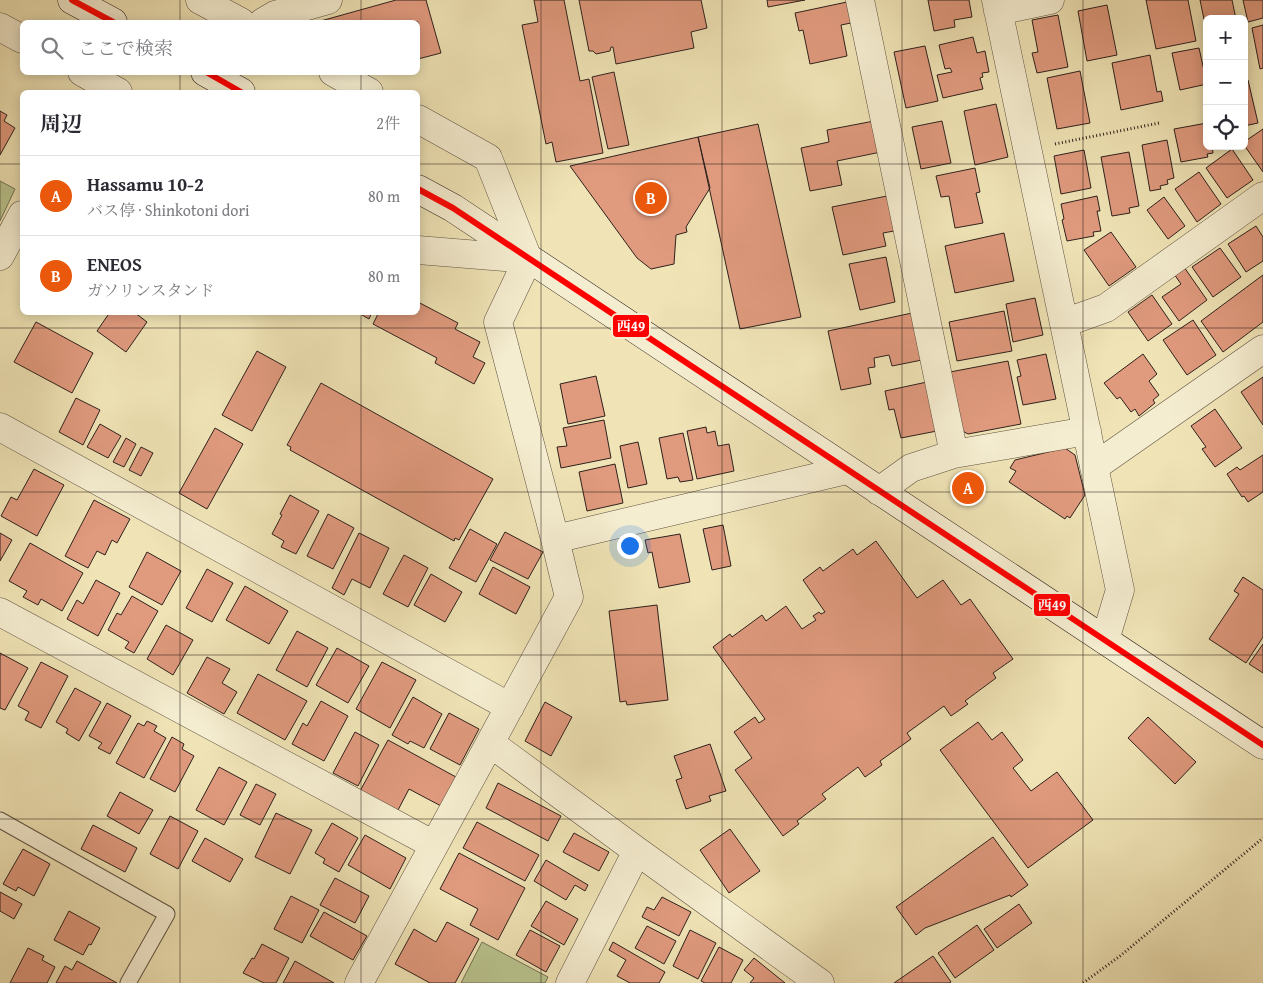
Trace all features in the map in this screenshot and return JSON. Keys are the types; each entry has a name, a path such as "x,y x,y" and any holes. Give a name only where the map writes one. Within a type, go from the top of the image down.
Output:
{"street":[{"path":"72,0 109,20"},
{"path":"200,0 237,20"},
{"path":"243,0 248,20"},
{"path":"266,20 275,15 328,0"},
{"path":"860,0 954,454"},
{"path":"1050,0 997,6 1120,590 1105,640"},
{"path":"0,26 20,38"},
{"path":"211,75 238,90"},
{"path":"338,75 365,90"},
{"path":"359,983 569,597 498,322 528,259 488,158 420,120"},
{"path":"420,190 453,208 1263,745"},
{"path":"1064,323 1106,308 1263,196"},
{"path":"0,256 20,219"},
{"path":"420,250 528,259"},
{"path":"1094,467 1263,349"},
{"path":"0,427 510,707"},
{"path":"879,491 911,468 954,454 1087,431"},
{"path":"555,539 847,470"},
{"path":"0,612 434,845"},
{"path":"490,743 820,983"},
{"path":"570,983 637,851"}],"lane":[{"path":"0,820 167,914 128,983"}],"path":[{"path":"1027,149 1160,123"},
{"path":"1083,983 1120,956 1263,838"}],"green space":[{"path":"0,181 15,189 0,221"},
{"path":"482,942 548,977 545,983 461,983"}],"building":[{"path":"396,0 426,0 441,53 420,58 420,20 324,20"},
{"path":"534,0 564,0 580,81 589,79 603,153 556,162 552,142 546,144 522,25 538,22"},
{"path":"579,0 701,0 707,28 691,32 694,48 616,64 613,47 611,47 610,51 596,54 593,51 589,51"},
{"path":"767,0 805,0 768,7"},
{"path":"928,0 969,0 972,17 954,20 955,27 934,31"},
{"path":"1146,0 1188,0 1196,41 1156,49"},
{"path":"1200,0 1232,0 1235,15 1203,15"},
{"path":"1243,0 1263,0 1263,18 1248,22 1248,15 1246,15"},
{"path":"847,2 851,23 841,25 847,56 810,64 803,30 799,31 795,13"},
{"path":"1107,5 1117,55 1087,61 1078,11"},
{"path":"1058,15 1068,67 1037,73 1032,53 1038,52 1032,20"},
{"path":"1263,25 1263,68 1260,69 1252,28"},
{"path":"973,37 977,53 985,51 989,72 982,73 983,77 980,78 983,89 943,98 937,75 952,72 950,68 945,69 939,45"},
{"path":"925,46 938,101 906,108 894,52"},
{"path":"1199,48 1203,66 1203,85 1180,90 1172,53"},
{"path":"1150,55 1157,92 1161,91 1163,101 1121,110 1112,63"},
{"path":"1080,71 1090,123 1057,129 1047,78"},
{"path":"614,72 629,145 608,149 592,77"},
{"path":"1248,80 1258,123 1248,125"},
{"path":"996,104 1008,157 975,165 964,111"},
{"path":"0,111 7,115 4,121 15,128 0,155"},
{"path":"874,121 881,152 837,161 842,185 810,191 801,148 829,142 827,130"},
{"path":"942,121 951,163 921,169 912,127"},
{"path":"758,124 801,317 740,329 698,137"},
{"path":"1203,124 1203,150 1213,150 1213,153 1207,154 1208,157 1181,162 1174,129"},
{"path":"1263,129 1263,172 1248,150 1248,139"},
{"path":"698,137 710,188 686,227 687,232 676,235 674,264 651,269 637,258 570,166"},
{"path":"1167,140 1174,178 1167,180 1168,184 1160,186 1161,189 1150,191 1142,145"},
{"path":"1084,150 1091,188 1061,194 1054,156"},
{"path":"1233,150 1253,180 1227,198 1206,168"},
{"path":"1129,152 1139,206 1129,208 1130,213 1112,216 1101,157"},
{"path":"975,168 980,192 976,193 983,223 955,228 949,196 941,197 936,176"},
{"path":"1199,172 1221,204 1197,222 1175,189"},
{"path":"887,196 894,231 883,233 886,246 843,255 832,207"},
{"path":"1097,196 1100,211 1097,211 1101,231 1093,232 1094,236 1067,241 1062,220 1064,219 1061,204"},
{"path":"1164,197 1185,226 1168,239 1147,210"},
{"path":"1256,226 1263,237 1263,261 1246,272 1228,244"},
{"path":"1111,232 1136,267 1109,286 1084,250"},
{"path":"1004,233 1014,281 955,293 945,246"},
{"path":"1220,248 1241,277 1213,297 1192,267"},
{"path":"886,257 895,302 860,310 849,264"},
{"path":"1184,267 1207,300 1179,321 1162,297 1181,284 1174,274"},
{"path":"1263,275 1263,322 1223,352 1201,321"},
{"path":"1152,295 1172,324 1148,341 1128,312"},
{"path":"1035,298 1043,335 1013,342 1006,304"},
{"path":"420,303 458,323 455,329 480,342 473,357 485,363 474,384 435,363 437,358 373,324 378,315 420,315"},
{"path":"1004,311 1012,351 957,361 949,322"},
{"path":"912,313 922,360 892,366 889,355 874,358 875,367 868,368 871,384 841,390 828,331"},
{"path":"108,315 138,315 147,322 126,352 97,331"},
{"path":"362,315 371,315 369,319"},
{"path":"1193,320 1216,355 1187,375 1163,340"},
{"path":"36,322 93,353 72,393 14,362"},
{"path":"257,351 286,367 252,431 222,415"},
{"path":"1046,354 1056,399 1023,405 1017,377 1021,376 1017,360"},
{"path":"1143,354 1157,374 1149,381 1159,395 1153,400 1155,403 1139,416 1135,409 1131,412 1120,397 1117,399 1104,383"},
{"path":"1008,361 1021,424 968,434 961,430 950,372"},
{"path":"596,376 605,416 568,424 560,384"},
{"path":"1263,377 1263,425 1241,392"},
{"path":"927,382 937,431 901,438 894,409 889,410 885,391"},
{"path":"321,383 493,479 459,540 455,538 454,541 290,450 291,447 287,445"},
{"path":"76,398 100,410 83,445 59,432"},
{"path":"1215,409 1242,448 1215,467 1202,449 1206,447 1191,426"},
{"path":"604,420 611,458 561,468 557,447 567,446 563,428"},
{"path":"100,424 121,436 108,458 87,447"},
{"path":"706,427 707,433 715,431 718,446 729,444 734,471 697,479 687,431"},
{"path":"215,428 243,444 207,509 179,493"},
{"path":"683,433 693,480 680,482 678,477 667,479 659,438"},
{"path":"126,438 136,444 124,467 113,462"},
{"path":"638,442 647,484 628,488 620,446"},
{"path":"141,447 153,453 141,476 129,470"},
{"path":"1065,448 1075,455 1085,495 1070,518 1067,516 1065,519 1009,482 1016,471 1010,468 1015,460"},
{"path":"1263,455 1263,492 1248,502 1244,496 1242,497 1227,474 1237,467 1240,470"},
{"path":"615,464 623,503 587,511 579,472"},
{"path":"34,469 64,485 37,536 1,516 11,497 17,500"},
{"path":"290,495 319,511 296,554 281,547 284,541 272,534"},
{"path":"94,500 130,519 117,543 112,540 105,555 97,551 88,568 65,556"},
{"path":"328,514 354,528 333,569 307,556"},
{"path":"723,525 731,566 712,570 703,529"},
{"path":"470,529 497,544 476,582 449,568"},
{"path":"505,532 543,552 528,579 490,560"},
{"path":"0,533 12,540 0,561"},
{"path":"359,533 389,548 370,588 352,579 344,595 332,588"},
{"path":"680,534 690,582 659,588 652,552 648,553 645,540"},
{"path":"876,541 917,598 943,580 961,605 970,599 1013,659 993,673 996,678 965,701 968,704 951,716 944,706 907,733 911,739 880,761 882,765 865,777 858,767 822,794 826,799 797,821 799,824 783,836 735,770 752,758 734,732 755,717 759,723 765,719 713,647 730,634 732,637 762,615 766,621 786,606 802,629 816,620 813,616 819,612 821,614 825,612 803,580 820,567 823,571 853,549 857,555"},
{"path":"30,543 83,573 62,611 41,599 38,605 23,597 27,591 9,581"},
{"path":"147,552 181,571 162,605 129,587"},
{"path":"404,555 428,568 408,607 383,594"},
{"path":"493,567 530,587 516,614 479,594"},
{"path":"207,569 233,583 212,622 186,608"},
{"path":"431,574 462,592 445,622 414,605"},
{"path":"1243,577 1263,590 1263,637 1246,663 1209,639 1239,594 1234,591"},
{"path":"96,580 120,593 98,636 67,619 77,600 83,604"},
{"path":"245,586 288,611 269,644 226,620"},
{"path":"132,596 158,611 134,653 125,648 129,642 108,630 117,613 121,615"},
{"path":"657,605 668,700 627,705 626,701 620,702 609,611"},
{"path":"166,625 193,640 173,675 147,659"},
{"path":"297,631 328,648 307,687 276,670"},
{"path":"1263,644 1263,673 1249,664"},
{"path":"337,648 369,666 348,703 316,685"},
{"path":"0,653 28,668 5,710 0,708"},
{"path":"207,657 230,669 222,683 237,692 224,714 187,693"},
{"path":"41,662 68,676 41,728 25,720 29,712 18,706"},
{"path":"382,662 416,680 390,728 356,709"},
{"path":"258,674 307,701 285,740 237,713"},
{"path":"75,688 101,702 79,741 66,733 68,729 56,722"},
{"path":"413,697 442,714 424,748 410,741 408,744 392,735"},
{"path":"321,701 348,716 324,761 292,744 303,723 307,726"},
{"path":"545,702 572,717 551,756 525,741"},
{"path":"107,703 131,716 110,754 98,748 102,743 89,736"},
{"path":"449,713 479,729 460,765 430,749"},
{"path":"1148,717 1196,762 1175,784 1128,738"},
{"path":"147,721 157,726 154,731 166,738 144,778 116,763 138,723 144,726"},
{"path":"978,722 992,740 1002,732 1023,760 1013,768 1031,791 1057,772 1093,820 1028,868 940,750"},
{"path":"355,732 379,745 358,786 333,773"},
{"path":"172,737 184,744 182,749 194,756 175,792 150,779"},
{"path":"388,740 456,777 441,806 409,789 397,812 360,791"},
{"path":"710,744 726,791 709,796 711,801 686,809 676,780 682,778 674,756"},
{"path":"219,767 247,782 224,825 196,810"},
{"path":"498,783 561,816 548,841 486,808"},
{"path":"256,784 276,794 260,825 240,815"},
{"path":"120,792 153,810 139,834 107,816"},
{"path":"276,813 312,830 290,874 255,857"},
{"path":"170,816 198,831 178,869 150,854"},
{"path":"477,822 539,855 525,881 463,848"},
{"path":"332,823 358,838 339,872 323,863 325,859 315,853"},
{"path":"93,825 137,848 125,872 81,849"},
{"path":"730,829 760,871 729,893 700,850"},
{"path":"574,833 609,852 599,871 563,852"},
{"path":"365,835 406,858 390,889 348,865"},
{"path":"993,837 1028,885 1011,897 1010,895 925,928 916,935 896,907"},
{"path":"205,838 243,859 230,882 192,861"},
{"path":"23,849 50,864 34,896 18,887 16,891 3,884"},
{"path":"459,853 525,888 498,940 470,925 478,909 440,889"},
{"path":"546,860 588,885 585,891 575,885 566,900 534,881"},
{"path":"335,878 369,896 355,923 320,905"},
{"path":"0,892 22,904 14,919 0,911"},
{"path":"291,896 319,910 302,943 274,929"},
{"path":"662,897 691,912 679,936 642,917 647,907 654,910"},
{"path":"546,901 578,919 564,945 531,926"},
{"path":"1019,904 1032,923 997,948 984,929"},
{"path":"69,911 100,928 83,955 54,940"},
{"path":"324,912 367,936 353,960 310,936"},
{"path":"447,922 479,939 455,983 430,983 395,964 414,929 436,942"},
{"path":"977,925 994,950 955,978 938,953"},
{"path":"647,926 676,941 664,964 635,948"},
{"path":"530,930 560,946 546,972 516,955"},
{"path":"690,930 716,943 698,979 673,966"},
{"path":"613,942 665,972 659,983 630,983 617,976 626,960 609,950"},
{"path":"262,944 289,958 276,983 264,983 243,973 252,958 254,959"},
{"path":"719,947 743,960 731,983 705,983 701,981"},
{"path":"28,948 44,956 42,960 55,967 47,983 10,983"},
{"path":"933,956 951,982 894,983"},
{"path":"754,958 785,983 750,983 754,978 744,970"},
{"path":"77,961 117,983 56,983 65,966 72,970"},
{"path":"295,961 334,983 283,983"}],"transit line":[{"name":"西49","path":"72,0 109,20"},
{"name":"西49","path":"211,75 238,90"},
{"name":"西49","path":"420,190 453,208 1263,745"}],"place":[{"name":"ENEOS","path":"651,198"},
{"name":"Hassamu 10-2","path":"968,488"}]}
